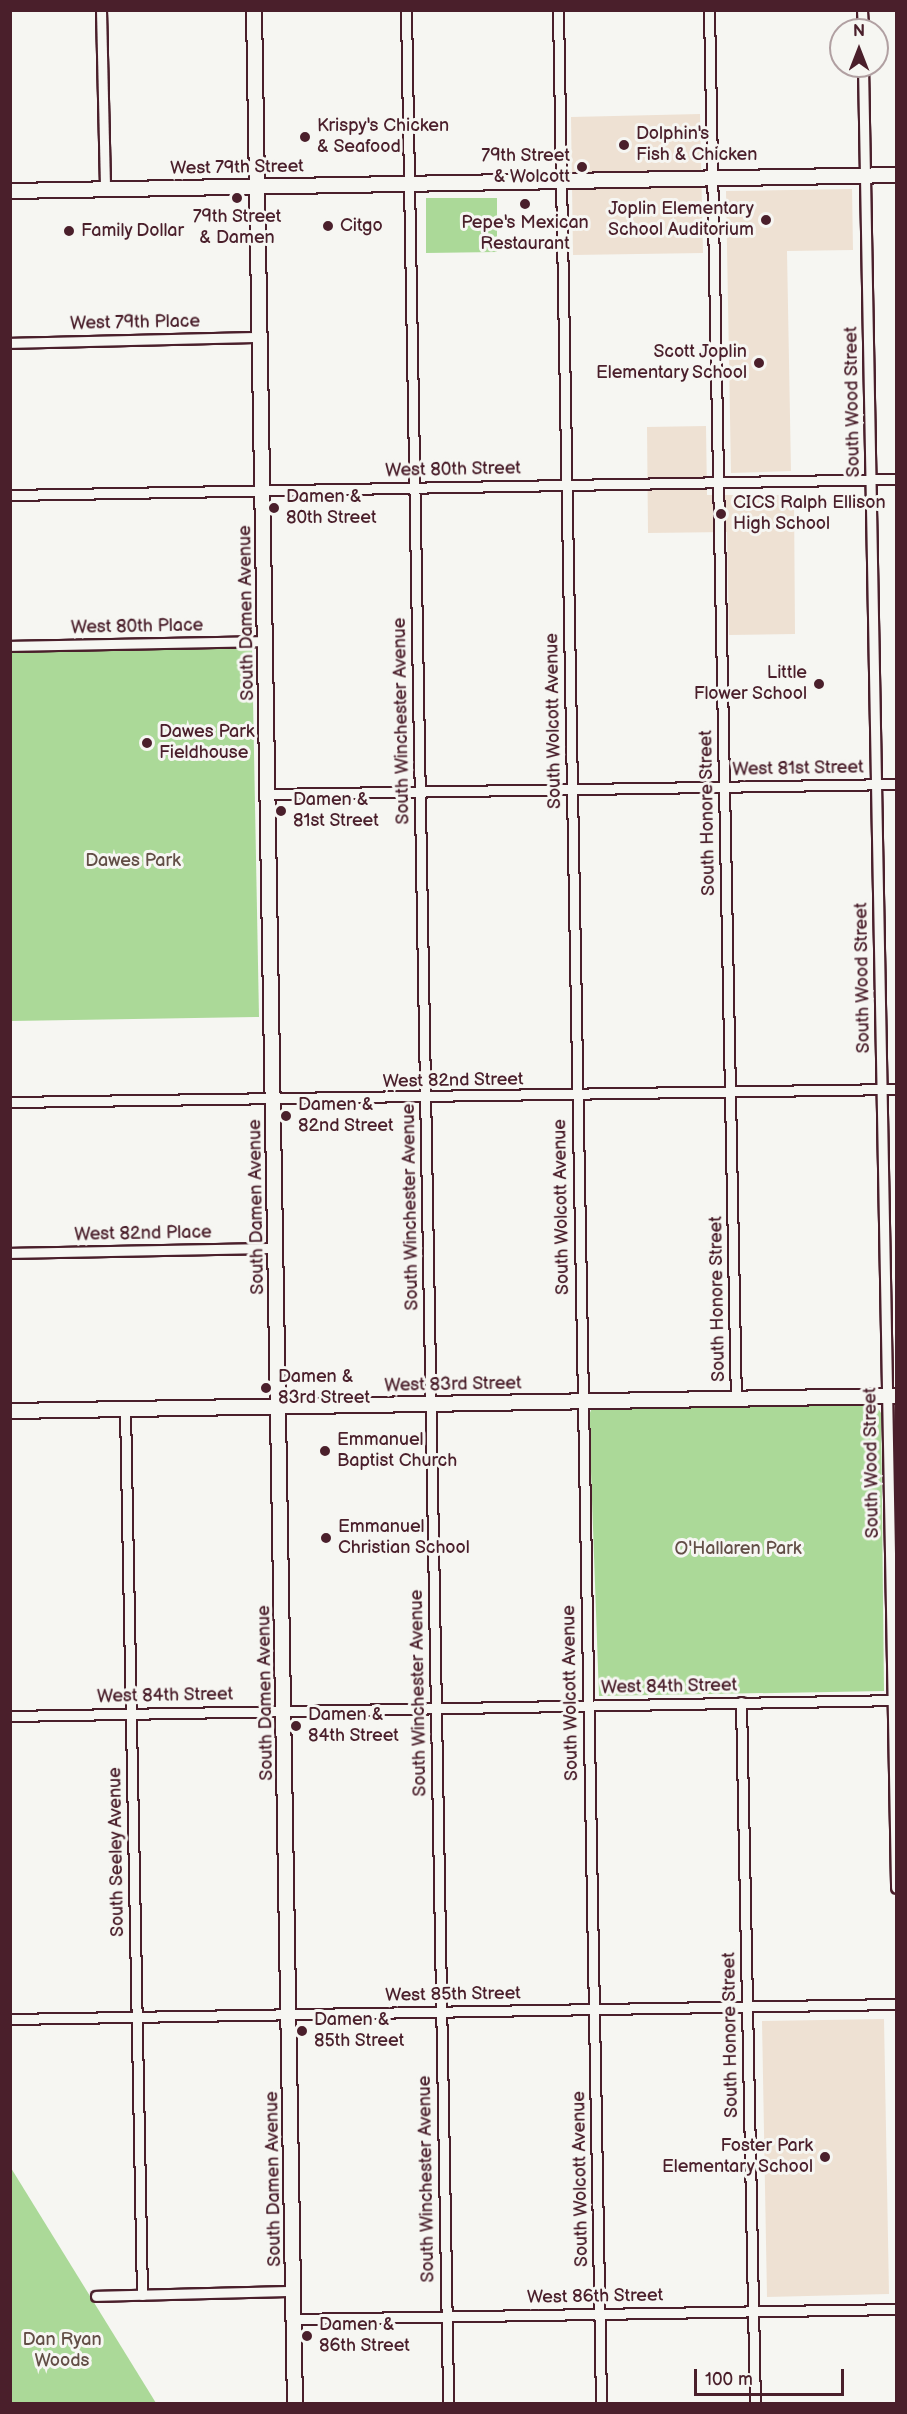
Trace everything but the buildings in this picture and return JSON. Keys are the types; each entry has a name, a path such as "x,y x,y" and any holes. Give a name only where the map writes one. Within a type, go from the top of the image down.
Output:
{"street":[{"path":"101,10 105,189"},
{"name":"South Damen Avenue","path":"254,10 295,2403"},
{"name":"South Winchester Avenue","path":"406,10 448,2403"},
{"name":"South Wolcott Avenue","path":"558,10 601,2403"},
{"name":"South Honore Street","path":"710,10 736,1398"},
{"name":"South Wood Street","path":"863,78 882,1089 892,1396 897,1888"},
{"name":"West 79th Street","path":"10,191 897,175"},
{"name":"West 79th Place","path":"10,343 260,337"},
{"name":"West 80th Street","path":"10,495 897,479"},
{"name":"West 80th Place","path":"10,646 265,641"},
{"name":"West 81st Street","path":"268,794 897,784"},
{"name":"West 82nd Street","path":"10,1102 425,1098 897,1089"},
{"name":"West 82nd Place","path":"10,1253 276,1248"},
{"name":"West 83rd Street","path":"10,1411 892,1396"},
{"name":"South Seeley Avenue","path":"125,1409 142,2295"},
{"name":"West 84th Street","path":"10,1716 895,1700"},
{"name":"South Honore Street","path":"741,1702 755,2403"},
{"name":"West 85th Street","path":"10,2019 897,2004"},
{"path":"96,2296 293,2291"},
{"name":"West 86th Street","path":"294,2319 897,2309"}],"shaded area":[{"path":"700,114 703,253 573,255 571,117"},
{"name":"Scott Joplin Elementary School","path":"852,189 853,250 787,251 791,471 731,473 726,191"},
{"name":"CICS Ralph Ellison High School","path":"706,426 707,495 794,495 795,634 729,635 727,532 648,533 647,427"},
{"name":"Foster Park Elementary School","path":"884,2019 889,2294 767,2297 762,2021"}],"green space":[{"path":"426,198 497,198 497,252 426,253"},
{"name":"Dawes Park","path":"252,646 259,1017 11,1021 11,650"},
{"name":"O'Hallaren Park","path":"875,1403 881,1413 884,1691 599,1696 589,1415 592,1408"},
{"name":"Dan Ryan Woods","path":"11,2168 156,2403 11,2403"}],"place":[{"name":"Krispy's Chicken & Seafood","path":"305,137"},
{"name":"Dolphin's Fish & Chicken","path":"624,145"},
{"name":"79th Street & Wolcott","path":"582,167"},
{"name":"79th Street & Damen","path":"237,198"},
{"name":"Pepe's Mexican Restaurant","path":"525,204"},
{"name":"Joplin Elementary School Auditorium","path":"766,220"},
{"name":"Citgo","path":"328,226"},
{"name":"Family Dollar","path":"69,231"},
{"name":"Scott Joplin Elementary School","path":"759,363"},
{"name":"Damen & 80th Street","path":"274,508"},
{"name":"CICS Ralph Ellison High School","path":"721,514"},
{"name":"Little Flower School","path":"819,684"},
{"name":"Dawes Park Fieldhouse","path":"147,743"},
{"name":"Damen & 81st Street","path":"281,811"},
{"name":"Damen & 82nd Street","path":"286,1116"},
{"name":"Damen & 83rd Street","path":"266,1388"},
{"name":"Emmanuel Baptist Church","path":"325,1451"},
{"name":"Emmanuel Christian School","path":"326,1538"},
{"name":"Damen & 84th Street","path":"296,1726"},
{"name":"Damen & 85th Street","path":"302,2031"},
{"name":"Foster Park Elementary School","path":"825,2157"},
{"name":"Damen & 86th Street","path":"307,2336"}]}
